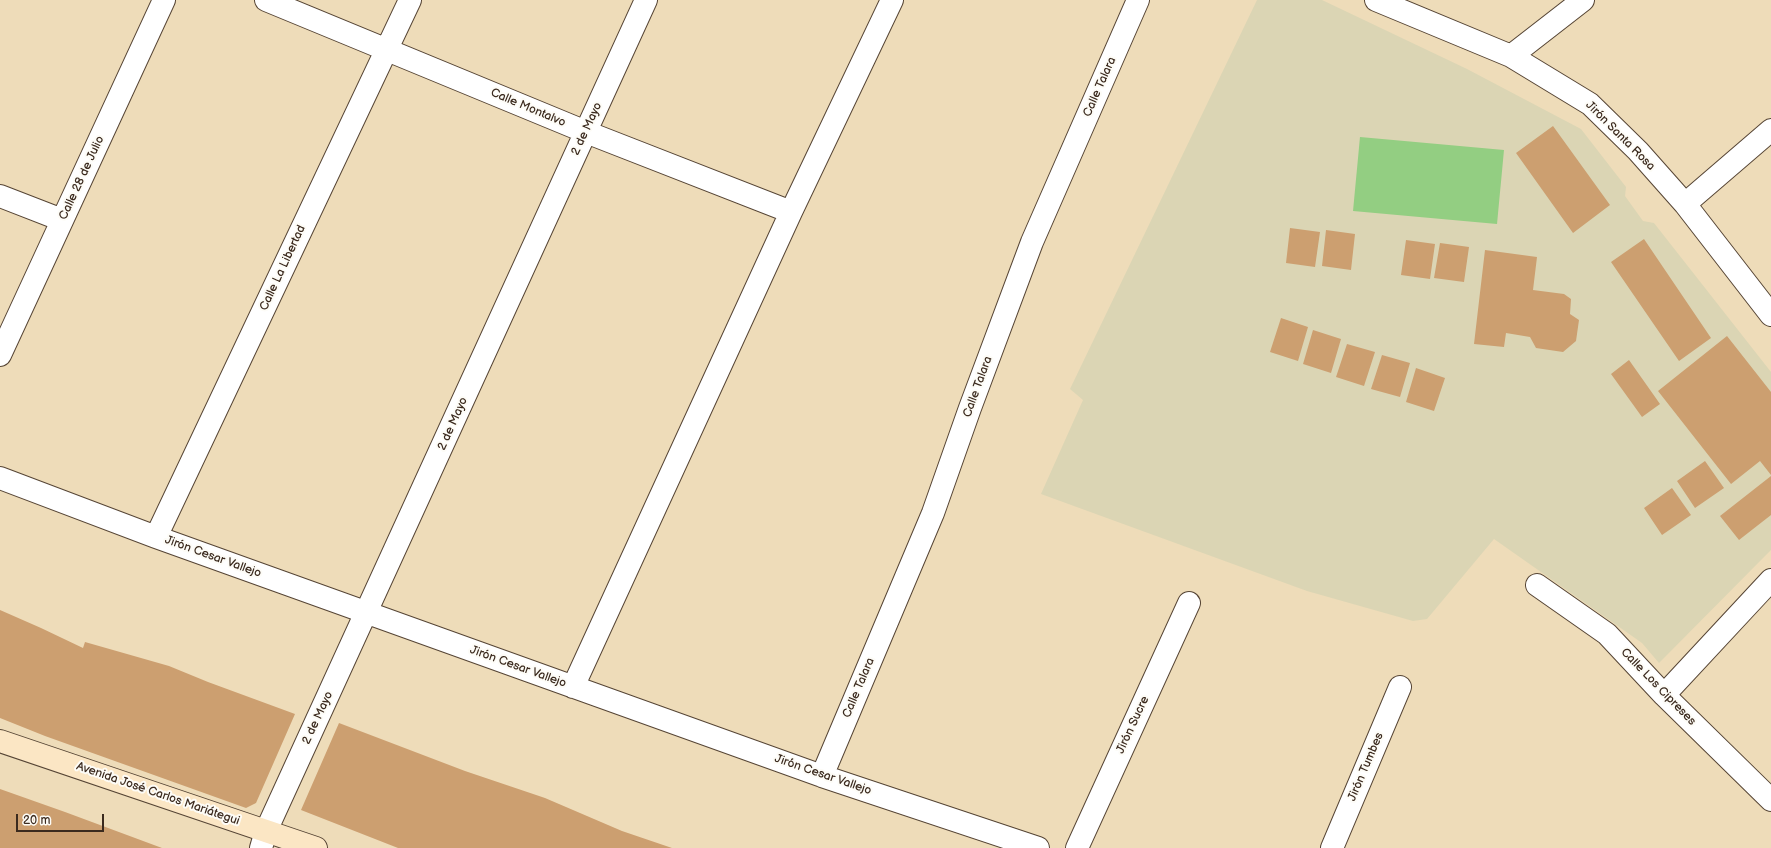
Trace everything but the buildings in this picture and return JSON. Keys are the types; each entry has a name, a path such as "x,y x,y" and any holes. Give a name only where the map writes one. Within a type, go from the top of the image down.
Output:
{"main road":[{"name":"Avenida José Carlos Mariátegui","path":"0,741 264,839 316,848"}],"street":[{"name":"Calle 28 de Julio","path":"0,356 164,0"},
{"name":"Calle Montalvo","path":"266,0 586,132 791,212"},
{"name":"Calle La Libertad","path":"156,537 410,0"},
{"name":"2 de Mayo","path":"264,839 646,0"},
{"path":"574,687 791,212 892,0"},
{"name":"Calle Talara","path":"822,776 933,513 970,408 1032,242 1138,0"},
{"name":"Jirón Santa Rosa","path":"1376,0 1511,56 1590,104 1638,151 1685,204 1771,316"},
{"path":"1511,56 1583,0"},
{"path":"1685,204 1771,130"},
{"path":"0,196 62,220"},
{"name":"Jirón Cesar Vallejo","path":"0,478 156,537 822,776 1038,848"},
{"path":"1664,695 1771,580"},
{"name":"Calle Los Cipreses","path":"1537,585 1607,634 1664,695 1771,800"},
{"name":"Jirón Sucre","path":"1077,848 1189,603"},
{"name":"Jirón Tumbes","path":"1332,848 1400,687"}],"shaded area":[{"path":"1257,0 1322,0 1467,69 1581,129 1626,187 1625,196 1643,221 1654,223 1771,372 1771,550 1659,663 1642,643 1494,539 1427,619 1413,621 1307,591 1041,494 1083,400 1070,389"}],"green space":[{"path":"1360,137 1504,150 1497,224 1353,211"}]}
